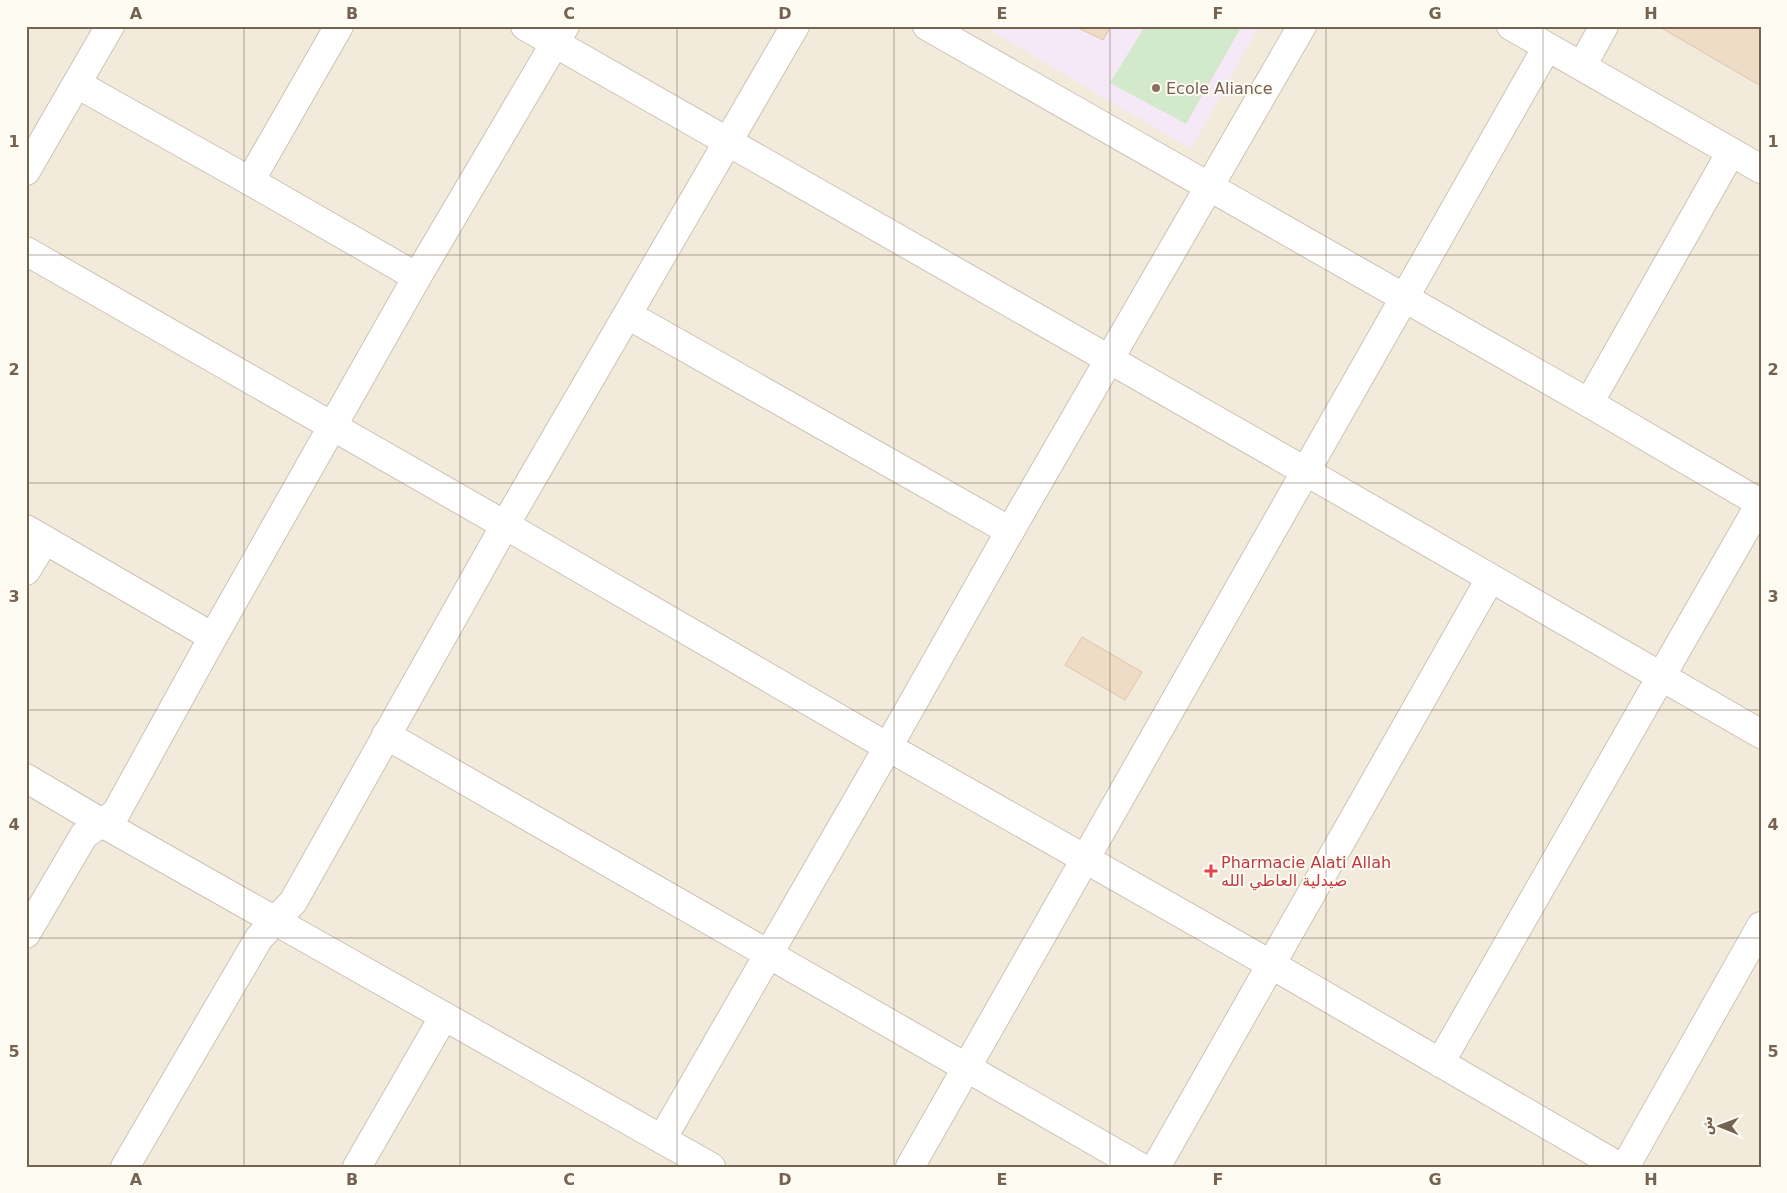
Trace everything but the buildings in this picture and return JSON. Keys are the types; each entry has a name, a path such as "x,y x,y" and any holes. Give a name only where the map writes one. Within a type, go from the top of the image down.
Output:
{"street":[{"path":"26,171 110,26"},
{"path":"250,180 339,26"},
{"path":"525,26 560,35 727,142 1305,471 1761,734"},
{"path":"125,1167 259,938 292,902 505,525 795,26"},
{"path":"927,26 1760,502 1440,1063"},
{"path":"662,1139 1302,26"},
{"path":"1511,26 1761,169"},
{"path":"1582,66 1604,26"},
{"path":"26,934 84,835 116,813 214,636 418,277 560,35"},
{"path":"910,1167 1547,47"},
{"path":"77,84 250,180 418,277"},
{"path":"1589,403 1731,152"},
{"path":"26,251 888,747 1086,858 1620,1167"},
{"path":"628,315 1010,531"},
{"path":"26,571 35,535 214,636"},
{"path":"1156,1167 1490,579"},
{"path":"386,735 968,1066 1140,1167"},
{"path":"26,778 102,823 277,920 710,1167"},
{"path":"1625,1167 1761,926"},
{"path":"357,1167 444,1016"}],"shaded area":[{"path":"26,26 1761,26 1761,1167 26,1167"},
{"name":"Ecole Aliance","path":"983,26 1259,26 1191,149"}],"green space":[{"path":"1145,26 1242,26 1186,124 1110,83"}],"place":[{"name":"Ecole Aliance","path":"1156,88"},
{"name":"Pharmacie Alati Allah صيدلية العاطي الله","path":"1211,871"}]}
